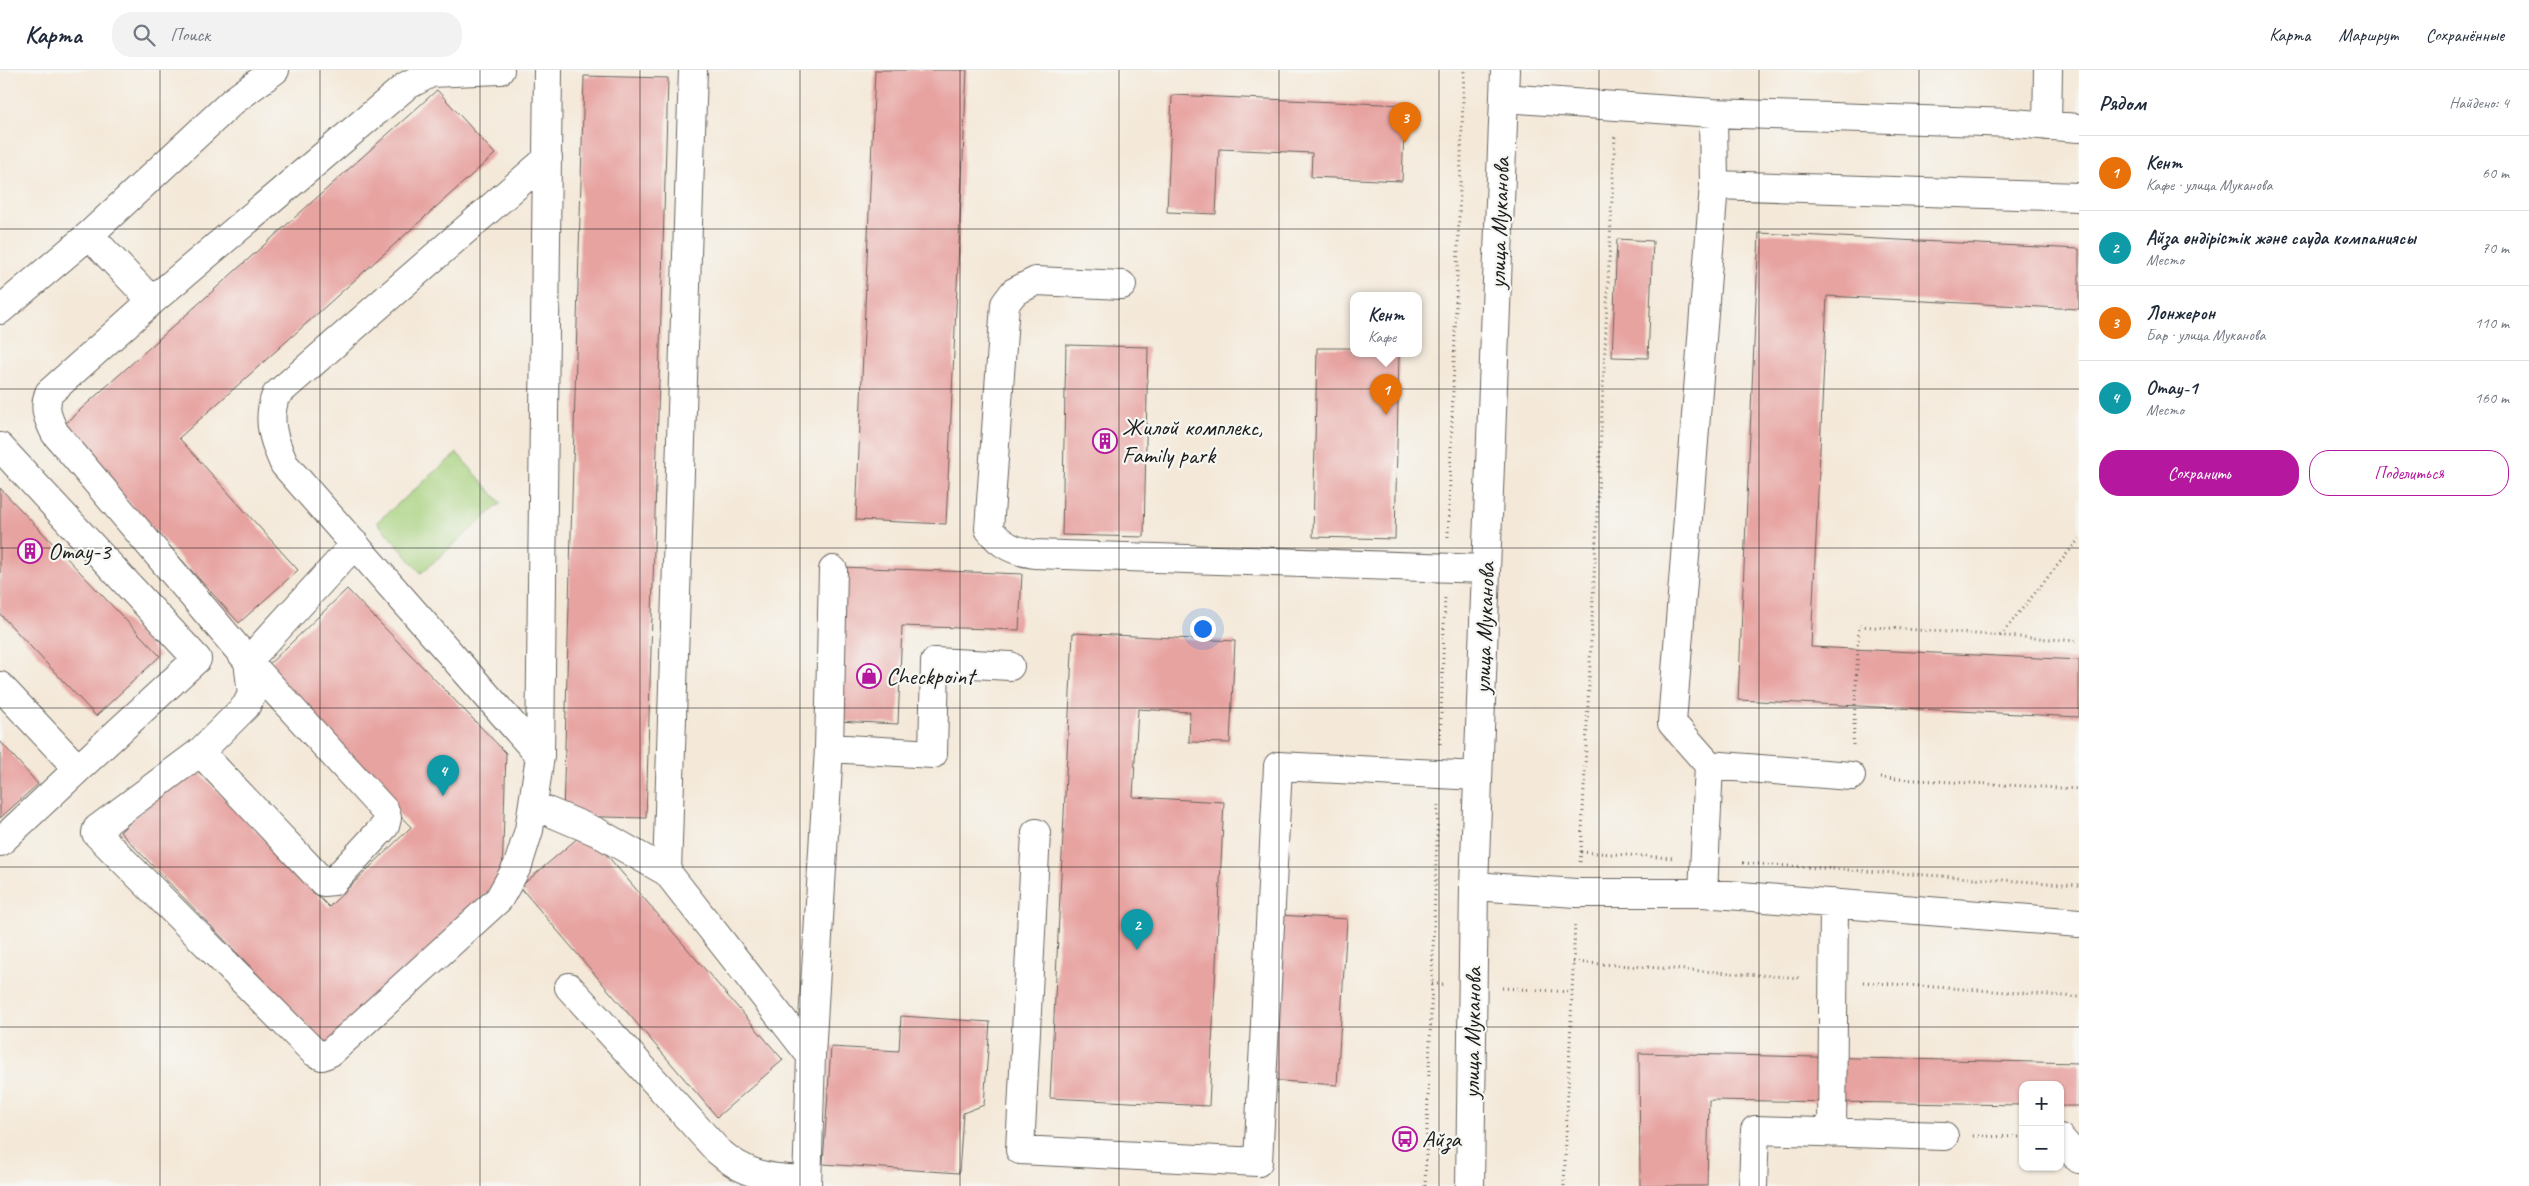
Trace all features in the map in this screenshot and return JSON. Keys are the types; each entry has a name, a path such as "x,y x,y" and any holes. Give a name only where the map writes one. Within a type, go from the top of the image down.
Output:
{"main road":[{"path":"0,310 89,235 233,101 275,70"},
{"path":"200,752 323,882 334,881 385,826 387,818 385,811 248,661 55,433 46,414 46,402 49,393 152,300 406,86 431,73 500,70"},
{"path":"355,544 248,661 252,694 246,706 200,752 97,829 96,833 314,1052 322,1056 331,1052 499,899 518,865 535,806 540,756 548,70"},
{"path":"668,872 693,70"},
{"name":"улица Муканова","path":"1470,1186 1474,886 1505,70"},
{"path":"2046,126 2048,70"},
{"path":"1504,98 1713,112 2079,128"},
{"path":"1713,112 1714,185 1672,723 1709,765 1851,776"},
{"path":"540,756 284,464 274,440 270,416 276,396 548,158"},
{"path":"1714,185 2079,197"},
{"path":"89,235 152,300"},
{"path":"1122,285 1036,281 1008,297 1005,304 989,529 996,539 1015,551 1034,554 1486,568"},
{"path":"0,446 196,659 0,842"},
{"path":"569,987 718,1151 733,1164 750,1172 807,1183 811,1056 829,748 833,570"},
{"path":"829,748 932,754 935,662 1010,666"},
{"path":"0,686 78,769"},
{"path":"1702,893 1709,765"},
{"path":"1036,832 1020,1150 1258,1162 1278,766 1478,776"},
{"path":"535,806 598,832 668,872 811,1056"},
{"path":"1474,886 1576,893 1702,893 2079,923"},
{"path":"1832,1134 1834,903"},
{"path":"1753,1186 1755,1130 1832,1134 1944,1136"},
{"path":"2064,1142 2079,1159"}],"path":[{"path":"1447,547 1464,70"},
{"path":"1581,852 1617,106"},
{"path":"2000,636 2079,539"},
{"path":"1440,745 1446,596"},
{"path":"2079,641 1859,626 1851,776 2079,789"},
{"path":"1425,1186 1438,795"},
{"path":"1564,1186 1576,893"},
{"path":"1944,1136 2019,1137"}],"green space":[{"path":"457,453 501,503 421,573 377,522"}],"building":[{"path":"875,70 967,70 946,524 856,520"},
{"path":"584,76 668,78 646,818 563,816"},
{"path":"437,90 495,154 179,438 298,570 239,623 61,427"},
{"path":"1172,95 1405,105 1402,181 1311,177 1312,153 1219,149 1216,214 1167,212"},
{"path":"1759,233 2079,249 2079,309 1827,296 1811,647 2079,660 2079,717 1738,700"},
{"path":"1617,239 1653,241 1648,358 1612,357"},
{"name":"Жилой комплекс, Family park","path":"1066,345 1148,347 1144,537 1062,535"},
{"name":"Жилой комплекс, Family park","path":"1317,348 1350,348 1350,357 1399,357 1395,539 1313,537"},
{"name":"Отау-3","path":"0,488 160,656 96,716 0,614"},
{"name":"Checkpoint","path":"842,567 1022,574 1019,630 902,626 898,724 836,721"},
{"path":"347,589 506,753 502,878 328,1047 120,832 191,764 329,907 411,827 261,672"},
{"path":"1073,633 1235,641 1230,743 1189,742 1190,712 1138,709 1133,797 1224,802 1209,1106 1050,1098"},
{"path":"0,741 38,784 0,818"},
{"path":"586,831 783,1060 717,1117 520,887"},
{"path":"1279,915 1347,919 1337,1085 1268,1080"},
{"path":"901,1016 990,1022 984,1105 963,1113 959,1173 823,1164 831,1047 899,1051"},
{"path":"1639,1053 2079,1063 2079,1106 2064,1106 2064,1081 2019,1081 2019,1105 1709,1100 1707,1186 1640,1186"}],"place":[{"name":"Лонжерон","path":"1405,143"},
{"name":"Кент","path":"1386,415"},
{"name":"Жилой комплекс, Family park","path":"1105,441"},
{"name":"Отау-3","path":"30,551"},
{"name":"Checkpoint","path":"869,676"},
{"name":"Отау-1","path":"443,796"},
{"name":"Айза өндірістік және сауда компаниясы","path":"1137,950"},
{"name":"Айза","path":"1405,1139"}]}
